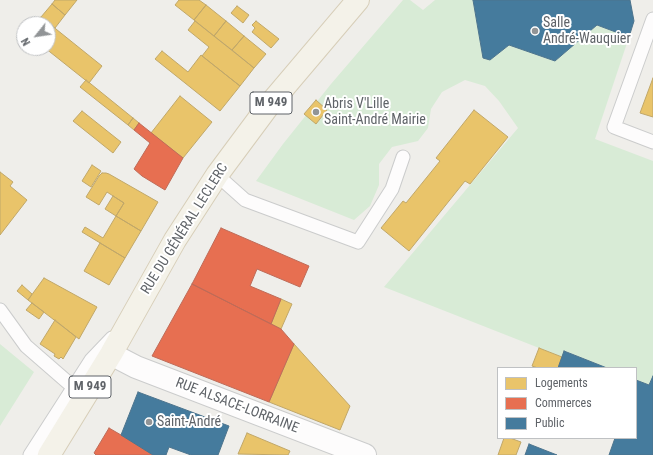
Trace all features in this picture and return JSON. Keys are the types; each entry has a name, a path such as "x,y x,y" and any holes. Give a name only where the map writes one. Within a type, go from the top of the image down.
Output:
{"main road":[{"name":"RUE DU GÉNÉRAL LECLERC","path":"49,455 79,392 111,354 179,234 217,174 269,105 358,0"}],"street":[{"name":"RUE ALSACE-LORRAINE","path":"111,354 136,367 365,455"}],"lane":[{"path":"653,19 614,127 653,142"},
{"path":"217,174 245,200 358,242 392,189 403,157"},
{"path":"0,310 26,346 79,392"},
{"path":"30,455 79,392 91,360 131,318"}],"green space":[{"path":"403,0 410,0 423,10 435,0 473,0 483,58 490,60 509,45 555,61 597,25 629,37 595,139 653,161 653,376 649,385 637,380 637,367 605,367 565,351 562,357 384,287 518,128 499,101 485,86 465,80 442,92 431,109 428,128 418,141 392,147 379,164 379,185 370,206 354,220 256,181 283,144 331,84"},
{"path":"0,344 34,372 0,426"}],"building: Logements":[{"path":"55,0 77,0 65,15 52,4"},
{"path":"179,0 199,0 206,5 194,20 175,5"},
{"path":"52,4 65,15 56,27 56,16 42,16"},
{"path":"206,5 226,21 214,36 194,20"},
{"path":"237,6 249,15 243,23 231,13"},
{"path":"195,21 254,68 240,86 202,56 209,47 188,30"},
{"path":"226,21 244,36 232,50 214,36"},
{"path":"256,21 279,39 271,48 252,32 255,28 252,25"},
{"path":"56,29 102,66 89,83 55,56"},
{"path":"244,36 266,54 254,68 232,50"},
{"path":"162,51 188,72 201,55 240,86 220,111 155,59"},
{"path":"653,78 653,117 640,113"},
{"path":"86,80 133,118 128,125 80,87"},
{"path":"180,96 212,122 183,158 151,133"},
{"name":"Abris V'Lille Saint-André Mairie","path":"316,100 327,110 316,124 304,114"},
{"path":"474,110 508,137 470,184 465,181 409,251 381,228 403,201 406,203 440,161 436,158"},
{"path":"82,111 121,142 113,153 73,121"},
{"path":"133,118 139,123 134,130 128,125"},
{"path":"92,165 101,171 91,187 82,181"},
{"path":"0,172 13,182 10,186 27,200 0,235"},
{"path":"102,173 109,174 158,202 141,231 116,216 124,203 107,192 99,205 86,197"},
{"path":"113,196 124,203 116,216 105,209"},
{"path":"116,216 141,231 125,258 82,232 85,227 103,238"},
{"path":"100,243 125,258 109,285 84,271"},
{"path":"44,278 97,307 79,339 28,300"},
{"path":"22,285 32,294 28,300 17,291"},
{"path":"281,299 292,304 281,329 271,324"},
{"path":"32,303 44,312 39,319 26,310"},
{"path":"55,320 76,337 63,359 61,357 59,359 54,356 55,354 40,344"},
{"path":"294,344 350,406 340,430 269,402"},
{"path":"539,348 562,357 558,367 532,366"},
{"path":"247,433 290,451 288,455 238,454"},
{"path":"504,439 513,439 521,442 516,455 498,455"}],"building: Commerces":[{"path":"139,123 183,158 165,190 142,176 134,169 150,143 134,130"},
{"path":"221,228 309,266 300,287 257,269 250,286 281,299 271,324 192,284"},
{"path":"192,284 281,329 294,344 269,402 152,356"},
{"path":"109,428 153,455 96,455 94,453"}],"building: Public":[{"name":"Salle André-Wauquier","path":"473,0 630,0 634,21 629,37 597,25 555,61 509,45 490,60 483,58"},
{"path":"564,351 604,367 558,367"},
{"path":"653,376 653,455 609,455 615,439 637,439 637,380 649,385"},
{"path":"138,392 229,426 218,455 191,455 169,447 166,455 153,455 121,435"},
{"path":"529,444 557,455 525,455"}],"place":[{"name":"Salle André-Wauquier","path":"535,31"},
{"name":"Abris V'Lille Saint-André Mairie","path":"316,112"},
{"name":"Saint-André","path":"149,422"}]}
